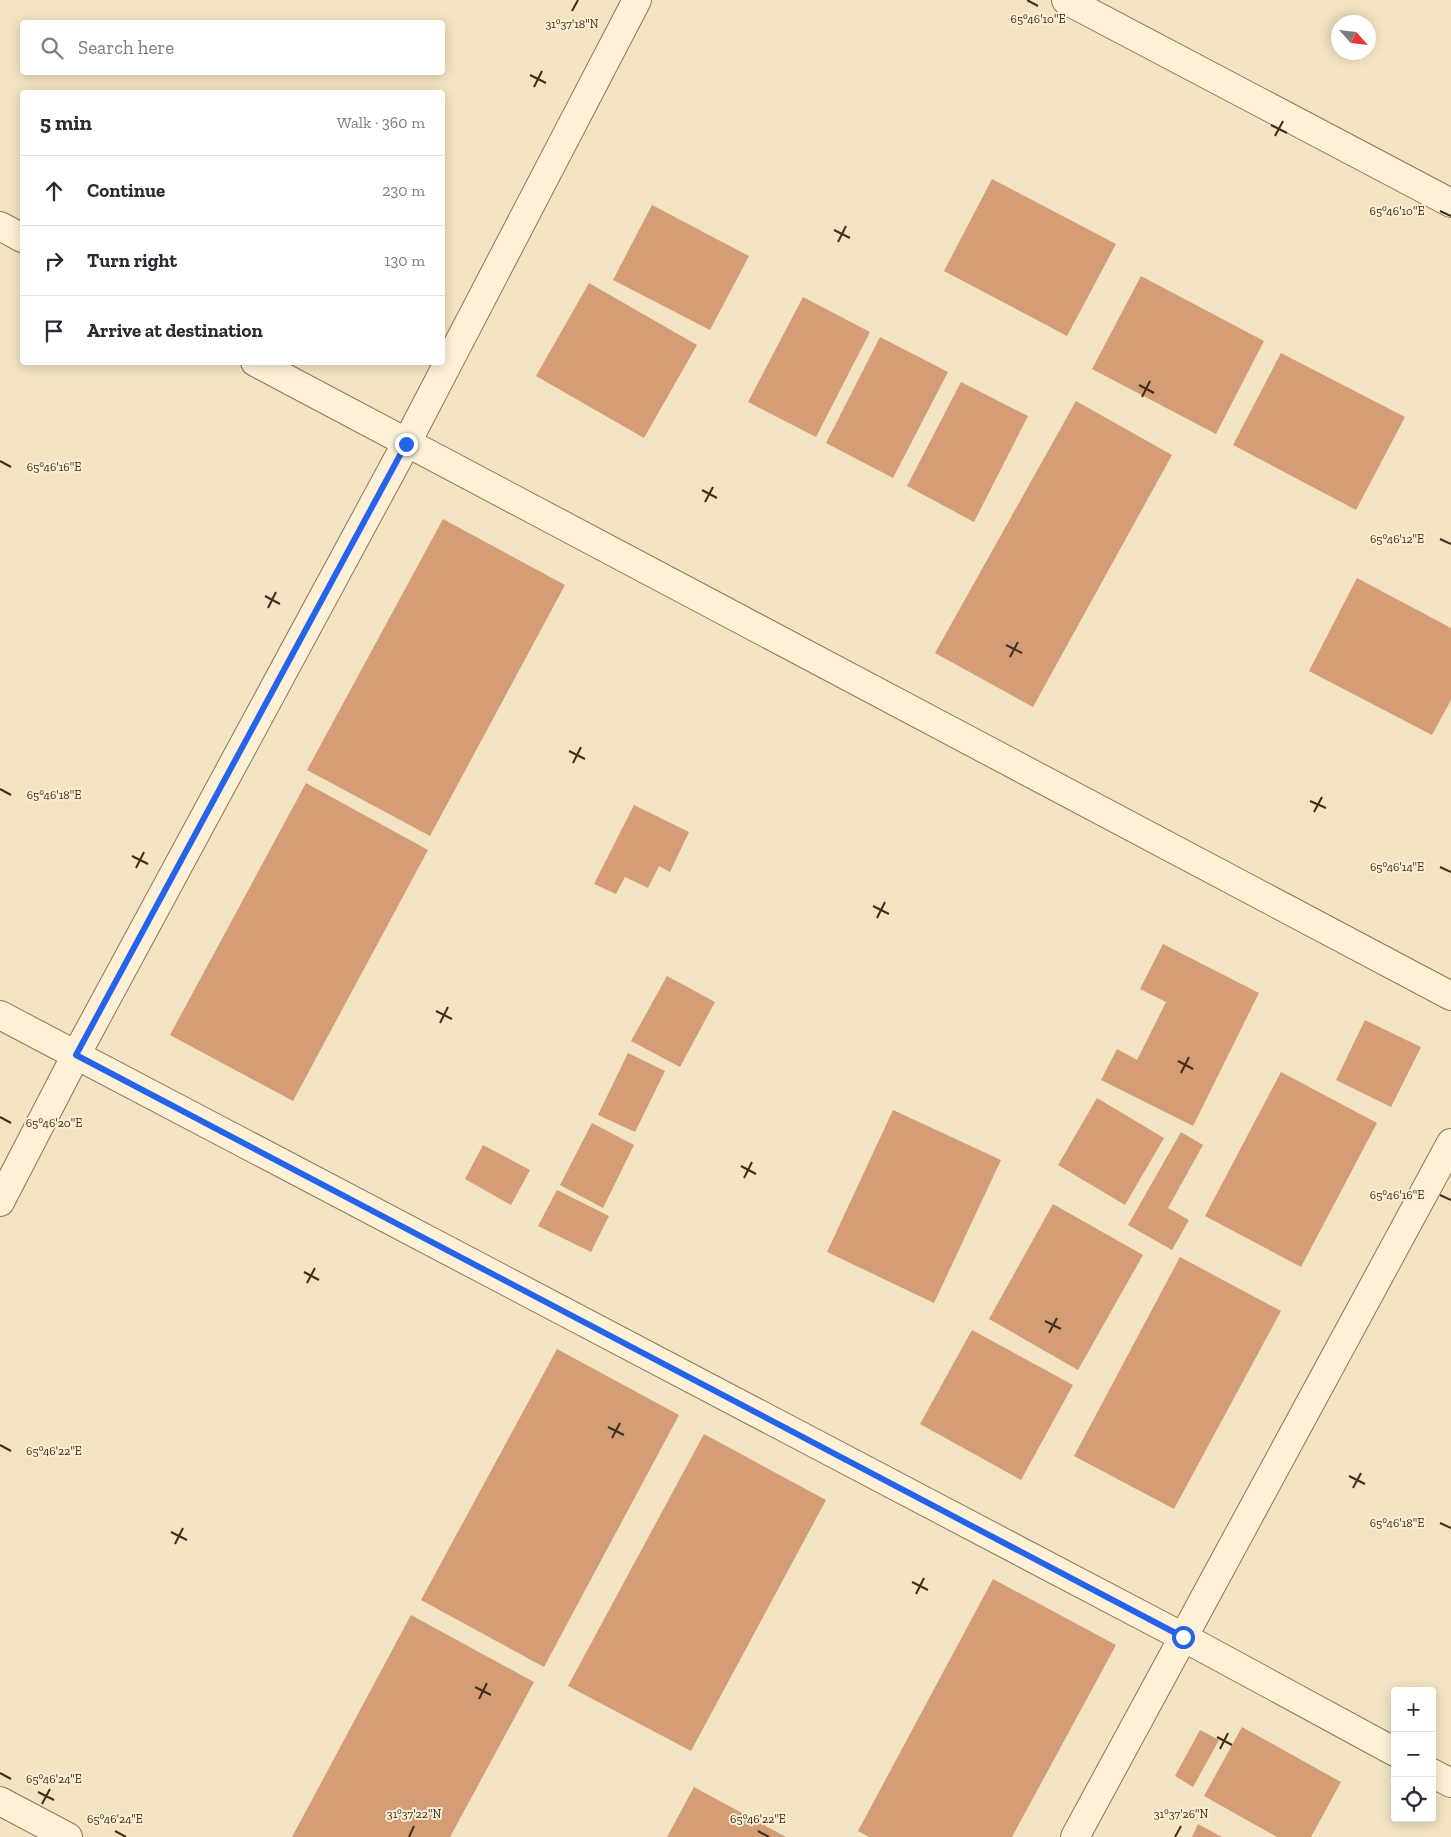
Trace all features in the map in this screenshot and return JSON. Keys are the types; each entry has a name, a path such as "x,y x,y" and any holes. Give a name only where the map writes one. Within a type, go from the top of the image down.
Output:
{"street":[{"path":"0,1202 76,1055 406,444 636,0"},
{"path":"1066,0 1451,203"},
{"path":"0,226 20,237"},
{"path":"260,365 1451,996"},
{"path":"0,1015 1183,1637 1391,1750"},
{"path":"1075,1837 1451,1143"},
{"path":"1436,1774 1451,1783"},
{"path":"0,1801 68,1837"}],"building":[{"path":"992,179 1116,244 1067,336 944,271"},
{"path":"652,205 749,256 710,330 613,280"},
{"path":"1141,276 1264,341 1216,434 1092,369"},
{"path":"589,283 697,345 644,438 536,376"},
{"path":"803,297 870,332 816,437 748,402"},
{"path":"880,337 948,372 893,478 826,443"},
{"path":"1281,353 1405,417 1356,510 1233,445"},
{"path":"961,382 1028,416 974,522 907,486"},
{"path":"1076,401 1172,455 1033,707 935,653"},
{"path":"443,519 565,585 430,836 307,770"},
{"path":"1357,578 1451,628 1451,700 1432,735 1309,671"},
{"path":"306,783 428,850 293,1101 170,1035"},
{"path":"634,805 689,832 670,872 659,866 648,888 625,877 616,894 594,884"},
{"path":"1163,944 1259,993 1193,1126 1101,1080 1117,1049 1137,1060 1166,1002 1140,989"},
{"path":"667,976 715,1002 680,1067 631,1041"},
{"path":"1365,1020 1421,1047 1391,1107 1336,1080"},
{"path":"628,1053 665,1071 635,1132 598,1115"},
{"path":"1281,1072 1377,1123 1301,1267 1205,1216"},
{"path":"1097,1098 1164,1138 1125,1205 1058,1165"},
{"path":"893,1110 1001,1160 934,1303 827,1252"},
{"path":"592,1123 634,1145 603,1208 560,1185"},
{"path":"1181,1132 1203,1145 1168,1208 1189,1220 1172,1250 1128,1225"},
{"path":"483,1145 530,1170 511,1205 465,1179"},
{"path":"557,1190 609,1216 591,1252 538,1226"},
{"path":"1053,1204 1143,1255 1078,1370 989,1319"},
{"path":"1180,1257 1281,1311 1174,1509 1074,1456"},
{"path":"972,1330 1073,1385 1021,1480 920,1424"},
{"path":"557,1349 679,1415 544,1667 421,1600"},
{"path":"704,1434 826,1500 691,1751 568,1686"},
{"path":"993,1579 1116,1645 1012,1837 869,1837 858,1831"},
{"path":"411,1615 534,1682 450,1837 292,1837"},
{"path":"1242,1727 1341,1782 1311,1837 1277,1837 1204,1796"},
{"path":"1200,1730 1219,1740 1193,1787 1175,1776"},
{"path":"694,1787 786,1837 667,1837"},
{"path":"1198,1824 1222,1837 1192,1837"}],"route":[{"path":"406,444 76,1055 1183,1637"}]}
